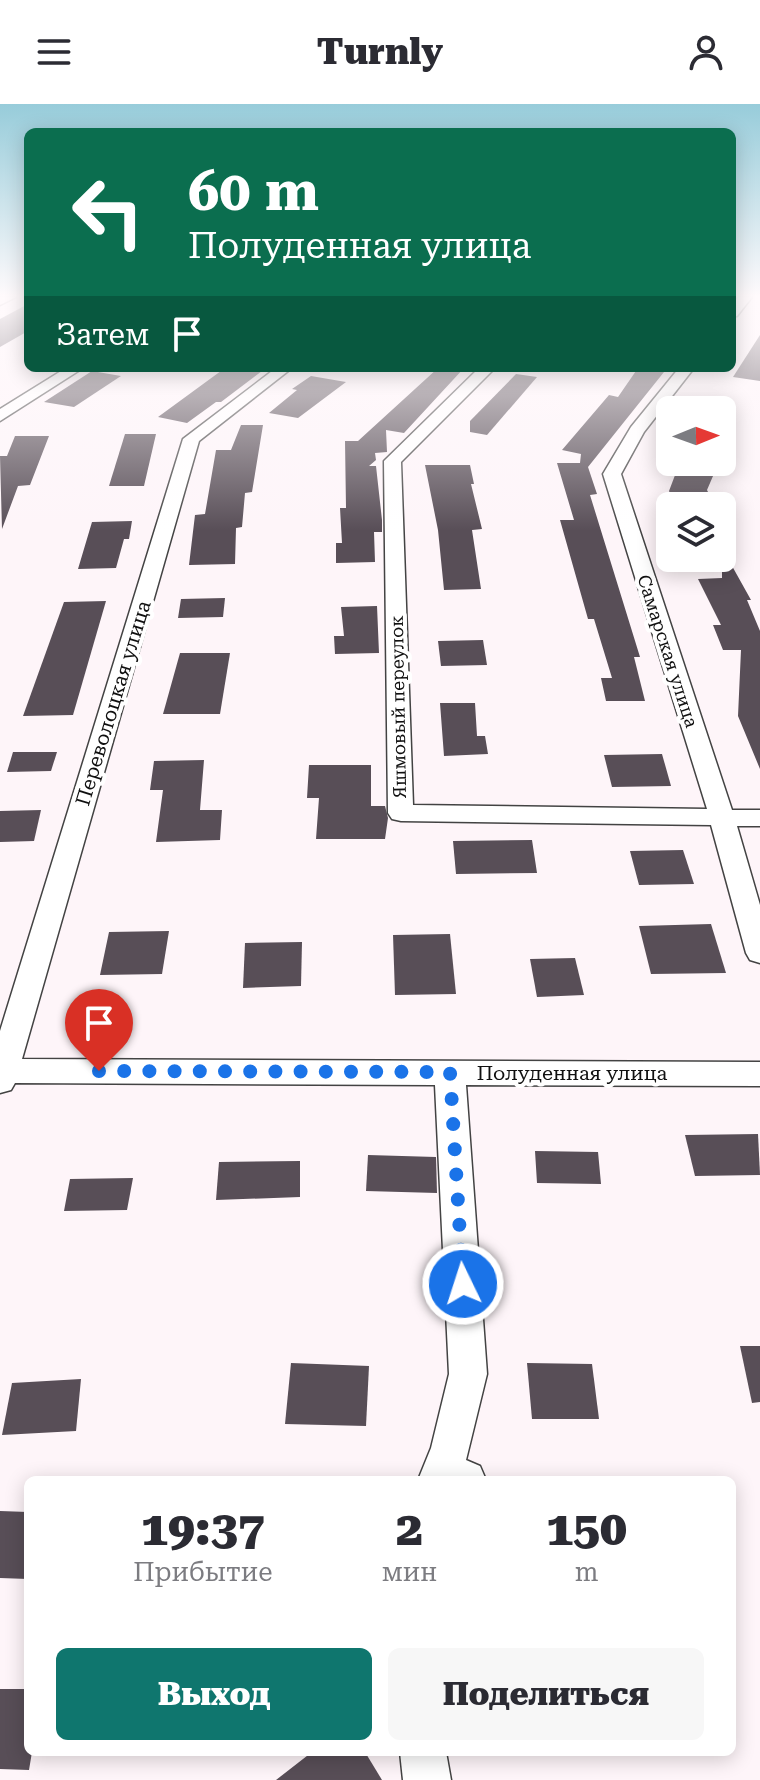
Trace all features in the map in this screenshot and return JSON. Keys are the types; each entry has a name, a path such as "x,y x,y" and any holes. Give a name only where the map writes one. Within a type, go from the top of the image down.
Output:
{"street":[{"path":"2,411 64,375"},
{"name":"Переволоцкая улица","path":"1,1074 191,439 275,375"},
{"name":"Яшмовый переулок","path":"481,375 392,461 401,813 722,818"},
{"name":"Самарская улица","path":"681,375 637,430 612,474 722,818 760,953"},
{"path":"722,818 760,818"},
{"path":"440,1476 451,1449 468,1374 450,1072"},
{"name":"Полуденная улица","path":"1,1074 760,1074"},
{"path":"424,1756 427,1780"}],"building":[{"path":"85,375 121,376 74,407 44,402"},
{"path":"215,375 256,375 187,423 158,417"},
{"path":"430,375 457,375 404,433 386,430 387,452 375,453 376,460 369,466 376,466 382,520 382,532 374,532 375,562 336,563 336,543 342,543 340,508 346,508 345,441 358,441"},
{"path":"515,375 537,377 487,435 470,432 470,421"},
{"path":"633,375 661,375 588,467 597,494 590,495 640,657 634,657 645,701 606,701 601,678 612,678 594,619 588,619 560,520 574,520 557,463 580,463 581,454 562,450 609,395 618,397"},
{"path":"760,375 760,381 733,377"},
{"path":"311,376 346,382 298,418 269,413 297,390 292,389"},
{"path":"241,425 263,425 252,492 245,493 242,527 236,528 235,564 189,565 195,515 205,514 216,450 231,450"},
{"path":"125,434 156,434 144,486 109,486"},
{"path":"15,436 49,436 30,485 18,486 2,529 0,456 7,456"},
{"path":"425,465 470,465 474,484 471,484 482,529 472,530 481,589 444,590 438,530"},
{"path":"675,476 713,476 708,492 669,491"},
{"path":"132,521 129,539 124,539 116,568 78,569 92,522"},
{"path":"722,572 735,572 751,600 747,600 760,631 760,769 738,716 741,650 723,650 713,625 721,625 698,579 722,578"},
{"path":"225,598 223,617 178,618 181,599"},
{"path":"106,601 73,715 23,716 64,602"},
{"path":"377,606 379,653 335,654 334,636 344,636 341,607"},
{"path":"483,640 487,665 441,666 438,641"},
{"path":"180,653 230,653 220,714 163,714"},
{"path":"440,703 475,703 477,736 485,736 488,754 444,756"},
{"path":"13,752 57,752 51,771 7,772"},
{"path":"662,754 671,786 612,787 604,755"},
{"path":"204,760 200,810 222,810 220,840 156,842 163,790 150,790 154,761"},
{"path":"309,765 371,765 371,806 385,806 388,818 385,839 316,839 319,798 307,798"},
{"path":"41,810 34,841 0,842 0,811"},
{"path":"532,840 537,873 456,874 453,841"},
{"path":"683,850 694,884 639,885 630,851"},
{"path":"711,924 726,973 651,974 639,926"},
{"path":"169,931 162,974 100,975 109,932"},
{"path":"450,934 456,994 395,995 393,935"},
{"path":"302,942 301,986 243,988 245,943"},
{"path":"575,958 584,995 537,997 530,959"},
{"path":"758,1134 760,1175 695,1176 685,1135"},
{"path":"535,1151 598,1152 601,1184 537,1183"},
{"path":"368,1155 436,1157 437,1193 366,1191"},
{"path":"300,1161 300,1197 216,1200 219,1162"},
{"path":"133,1178 127,1210 64,1211 70,1179"},
{"path":"740,1346 760,1346 760,1402 752,1403"},
{"path":"291,1363 369,1366 366,1426 285,1424"},
{"path":"527,1363 592,1364 599,1419 532,1419"},
{"path":"81,1379 76,1431 2,1435 12,1383"},
{"path":"0,1511 24,1512 24,1579 0,1578"},
{"path":"0,1689 24,1689 24,1756 31,1756 29,1770 0,1769"},
{"path":"307,1756 367,1756 382,1780 276,1780"}],"route":[{"path":"99,1071 450,1072 463,1284"}]}
